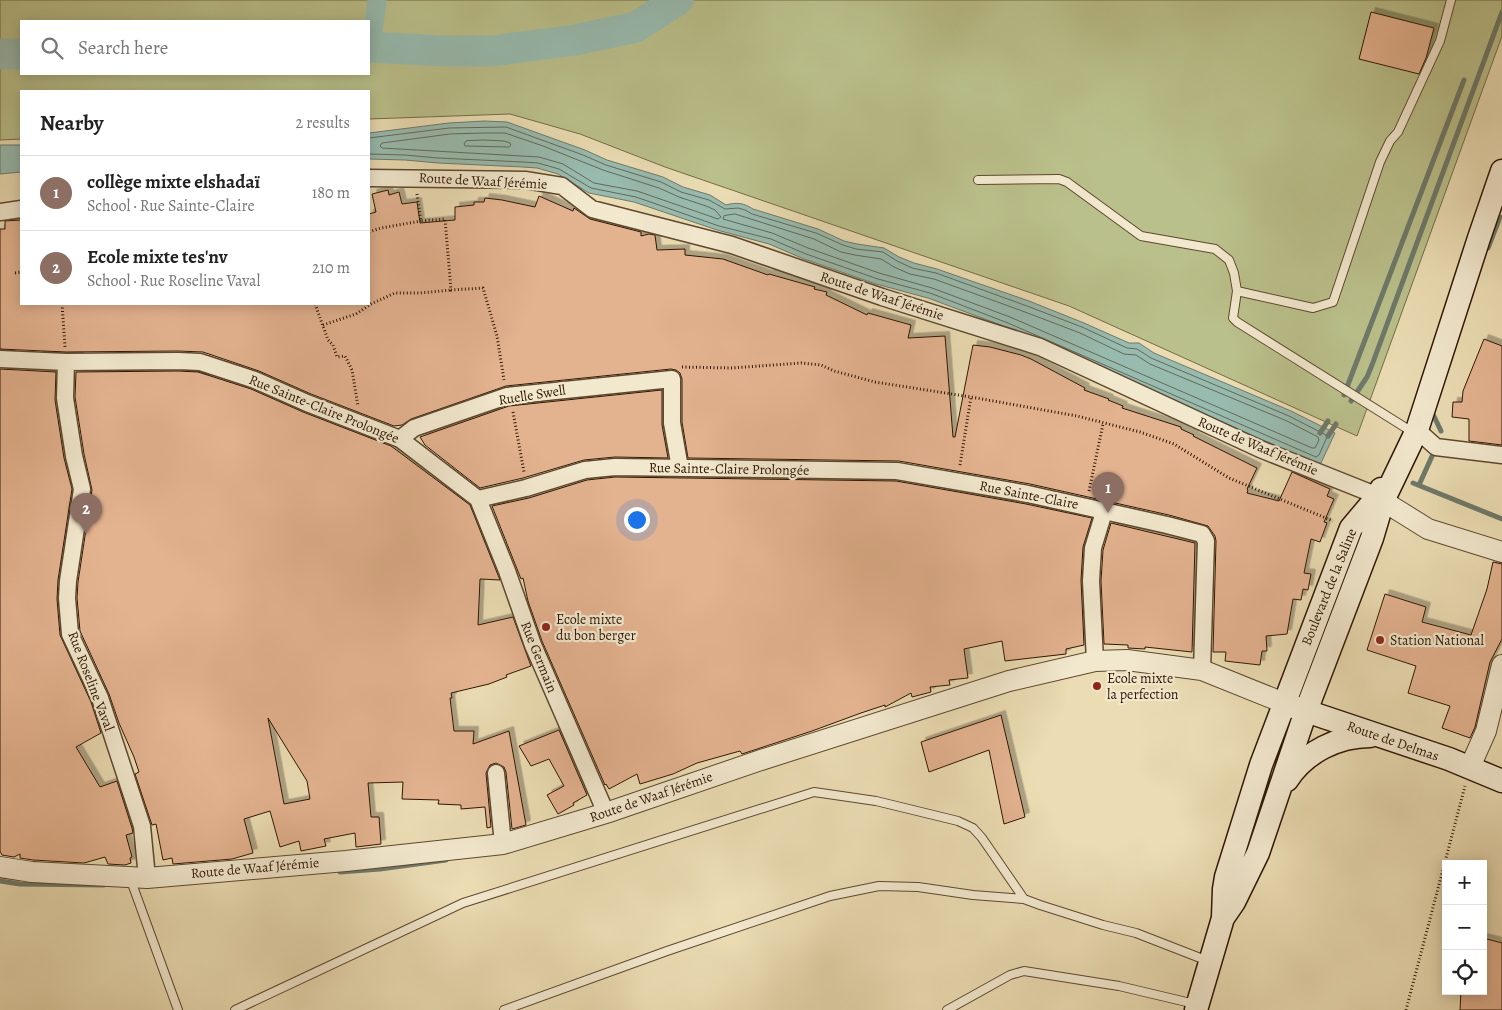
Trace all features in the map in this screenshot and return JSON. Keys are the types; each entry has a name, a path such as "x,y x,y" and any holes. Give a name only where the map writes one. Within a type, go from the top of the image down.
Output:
{"main road":[{"name":"Boulevard de la Saline","path":"1411,429 1502,154"},
{"name":"Boulevard de la Saline","path":"1223,918 1234,902 1258,853 1306,711 1372,538 1380,499 1411,429 1502,171"},
{"name":"Boulevard de la Saline","path":"1196,1007 1223,918 1226,877 1261,765 1351,528 1380,499"},
{"name":"Route de Delmas","path":"1284,703 1470,767 1502,781"},
{"path":"1280,789 1301,763 1314,752 1329,744 1345,739 1379,736"}],"street":[{"name":"Route de Waaf Jérémie","path":"370,178 525,180 562,186 592,209 732,245 882,297 1040,347 1260,450 1380,499"},
{"path":"0,212 20,209"},
{"name":"Rue Sainte-Claire Prolongée","path":"0,359 66,362 200,362 255,380 307,403 400,438 478,499 526,488 585,470 614,468 897,471"},
{"name":"Rue Roseline Vaval","path":"66,362 65,398 74,456 82,489 68,581 67,598 70,634 100,698 142,826 138,877"},
{"path":"672,379 672,423 680,468"},
{"name":"Ruelle Swell","path":"400,438 414,428 507,396 672,379"},
{"path":"1411,429 1436,447 1502,455"},
{"name":"Rue Sainte-Claire","path":"897,471 958,480 1086,506 1104,512 1202,534 1206,541 1202,670"},
{"name":"Rue Germain","path":"478,499 507,570 533,646 606,813"},
{"path":"1380,499 1428,529 1502,552"},
{"path":"1095,661 1091,581 1094,548 1104,512"},
{"name":"Route de Waaf Jérémie","path":"0,867 32,872 138,877 346,861 503,844 606,813 761,760 1009,680 1095,661 1127,660 1202,670 1284,703"},
{"path":"1470,767 1486,731 1502,665"},
{"path":"496,773 503,844"}],"lane":[{"path":"1237,291 1312,308 1333,302 1380,162 1390,141 1398,132 1440,41 1451,0"},
{"path":"978,180 1059,179 1066,182 1141,236 1215,249 1228,260 1234,273 1237,291 1233,318 1237,322 1411,429"},
{"path":"235,1010 463,903 814,792 876,801 966,824 973,828 982,838 1024,899"},
{"path":"138,877 178,1010"},
{"path":"504,1010 667,951 830,896 879,886 1024,899 1103,925 1136,932 1210,962"},
{"path":"948,1010 1010,975 1024,971 1119,986 1196,1007"}],"path":[{"path":"414,178 421,221"},
{"path":"370,232 421,221 445,219 450,290"},
{"path":"15,273 20,272"},
{"path":"370,305 395,293 483,288 497,336 526,488"},
{"path":"62,305 66,362"},
{"path":"315,305 328,340 333,345 337,357 344,356 352,370 358,400 358,422"},
{"path":"323,325 356,314 370,305"},
{"path":"672,379 669,378 675,366 732,368 801,363 821,365 834,372 875,382 971,396 1077,416 1140,432 1174,444 1229,478 1351,528"},
{"path":"958,480 967,412 971,396"},
{"path":"1086,506 1103,424"},
{"path":"1406,1010 1470,767"}],"green space":[{"path":"0,0 1502,0 1502,36 1357,436 1069,306 665,167 580,134 510,114 370,119 370,90 20,90 20,139 0,140"}],"water":[{"path":"507,122 585,150 607,160 663,177 683,187 710,195 726,205 743,204 753,209 818,229 844,241 884,248 914,263 937,269 1029,301 1129,343 1139,343 1154,353 1291,411 1335,433 1320,465 1006,327 928,298 876,284 804,259 769,244 717,230 634,202 589,193 558,174 537,168 370,159 370,133 449,123"},
{"path":"0,145 20,145 20,172 0,174"}],"building":[{"path":"1371,12 1434,28 1426,58 1419,74 1359,59"},
{"path":"388,190 389,195 399,192 402,204 417,202 420,223 455,220 455,207 474,205 474,202 484,202 485,198 535,207 539,196 573,211 574,208 590,219 641,232 641,236 655,235 657,250 685,249 685,255 723,259 768,275 815,287 814,289 827,292 826,295 867,315 868,313 911,325 908,338 945,336 953,437 955,437 973,345 990,347 1031,359 1085,388 1084,390 1109,399 1123,406 1122,408 1181,427 1181,429 1193,436 1257,468 1247,493 1279,501 1292,472 1330,489 1327,496 1334,499 1324,522 1327,523 1320,542 1311,539 1304,573 1311,574 1308,590 1303,589 1301,600 1293,599 1287,634 1266,636 1267,651 1262,651 1260,665 1225,661 1226,652 1213,652 1216,541 1208,526 1169,515 1030,484 899,461 688,458 682,422 682,379 680,373 671,369 506,386 411,419 402,425 394,426 311,394 259,371 203,352 66,352 0,349 0,229 5,229 5,221 20,220 20,305 370,305 370,214 376,212 372,194"},
{"path":"1484,339 1502,346 1502,445 1469,441 1469,419 1452,417 1453,402 1462,402 1463,391"},
{"path":"0,369 56,372 55,400 64,458 72,489 58,580 57,599 60,635 91,702 101,733 76,747 100,787 117,781 132,828 133,833 126,835 132,857 130,858 131,863 125,865 108,864 105,857 84,863 33,860 20,858 20,854 14,857 2,855 0,851"},
{"path":"76,372 198,372 251,389 303,412 391,446 470,505 500,580 480,579 478,625 513,617 531,666 506,675 507,677 489,684 451,693 454,731 474,731 473,744 509,731 526,825 512,829 506,772 504,767 496,763 490,765 486,773 491,827 487,828 485,807 461,809 461,805 438,804 439,800 402,799 403,782 368,783 371,817 379,817 381,844 356,847 355,833 324,839 326,846 301,851 299,841 280,847 270,811 244,819 253,853 232,859 173,864 172,858 163,860 156,824 152,825 135,774 139,772 134,757 109,694 80,631 77,598 78,582 92,490 75,397","holes":["268,718 307,781 310,799 284,804"]},
{"path":"662,390 662,425 668,458 615,457 584,460 523,478 480,488 425,445 420,437 509,406"},
{"path":"615,477 896,481 1026,504 1092,518 1083,547 1081,580 1084,645 1066,649 1066,654 1005,661 1002,641 964,649 968,678 949,680 950,685 930,687 931,692 912,697 911,693 885,707 885,705 742,754 740,751 697,763 673,774 640,784 637,774 609,789 605,785 542,641 528,601 523,578 521,579 492,506 529,498 587,480"},
{"path":"1111,523 1195,543 1192,652 1145,647 1145,649 1128,648 1128,645 1104,644 1101,581 1103,550"},
{"path":"1493,562 1502,564 1502,639 1490,662 1475,727 1470,738 1442,728 1450,706 1408,693 1416,666 1367,650 1385,594 1426,607 1422,622 1471,635 1487,589"},
{"path":"1001,715 1025,817 1004,824 989,750 929,772 921,742"},
{"path":"559,730 587,795 558,814 547,795 564,786 549,759 531,766 519,746"},
{"path":"1487,939 1502,943 1502,1010 1460,1010 1461,995 1487,995"}],"waterway":[{"path":"371,47 377,0"},
{"path":"370,47 445,51 492,51 575,40 636,27 678,0"},
{"path":"1351,401 1367,377 1372,365 1502,12"},
{"path":"0,54 20,54"},
{"path":"1344,395 1464,80"},
{"path":"1488,248 1500,217"},
{"path":"0,350 14,349"},
{"path":"45,351 82,354"},
{"path":"184,368 210,373"},
{"path":"1431,410 1441,431"},
{"path":"1320,433 1328,421"},
{"path":"1328,436 1336,424"},
{"path":"1419,485 1433,454"},
{"path":"1413,483 1502,519"},
{"path":"340,872 380,869 446,860"},
{"path":"0,881 20,884 104,885"}],"place":[{"name":"collège mixte elshadaï","path":"1108,513"},
{"name":"Ecole mixte tes'nv","path":"86,534"},
{"name":"Ecole mixte du bon berger","path":"546,627"},
{"name":"Station National","path":"1380,640"},
{"name":"Ecole mixte la perfection","path":"1097,686"}]}
